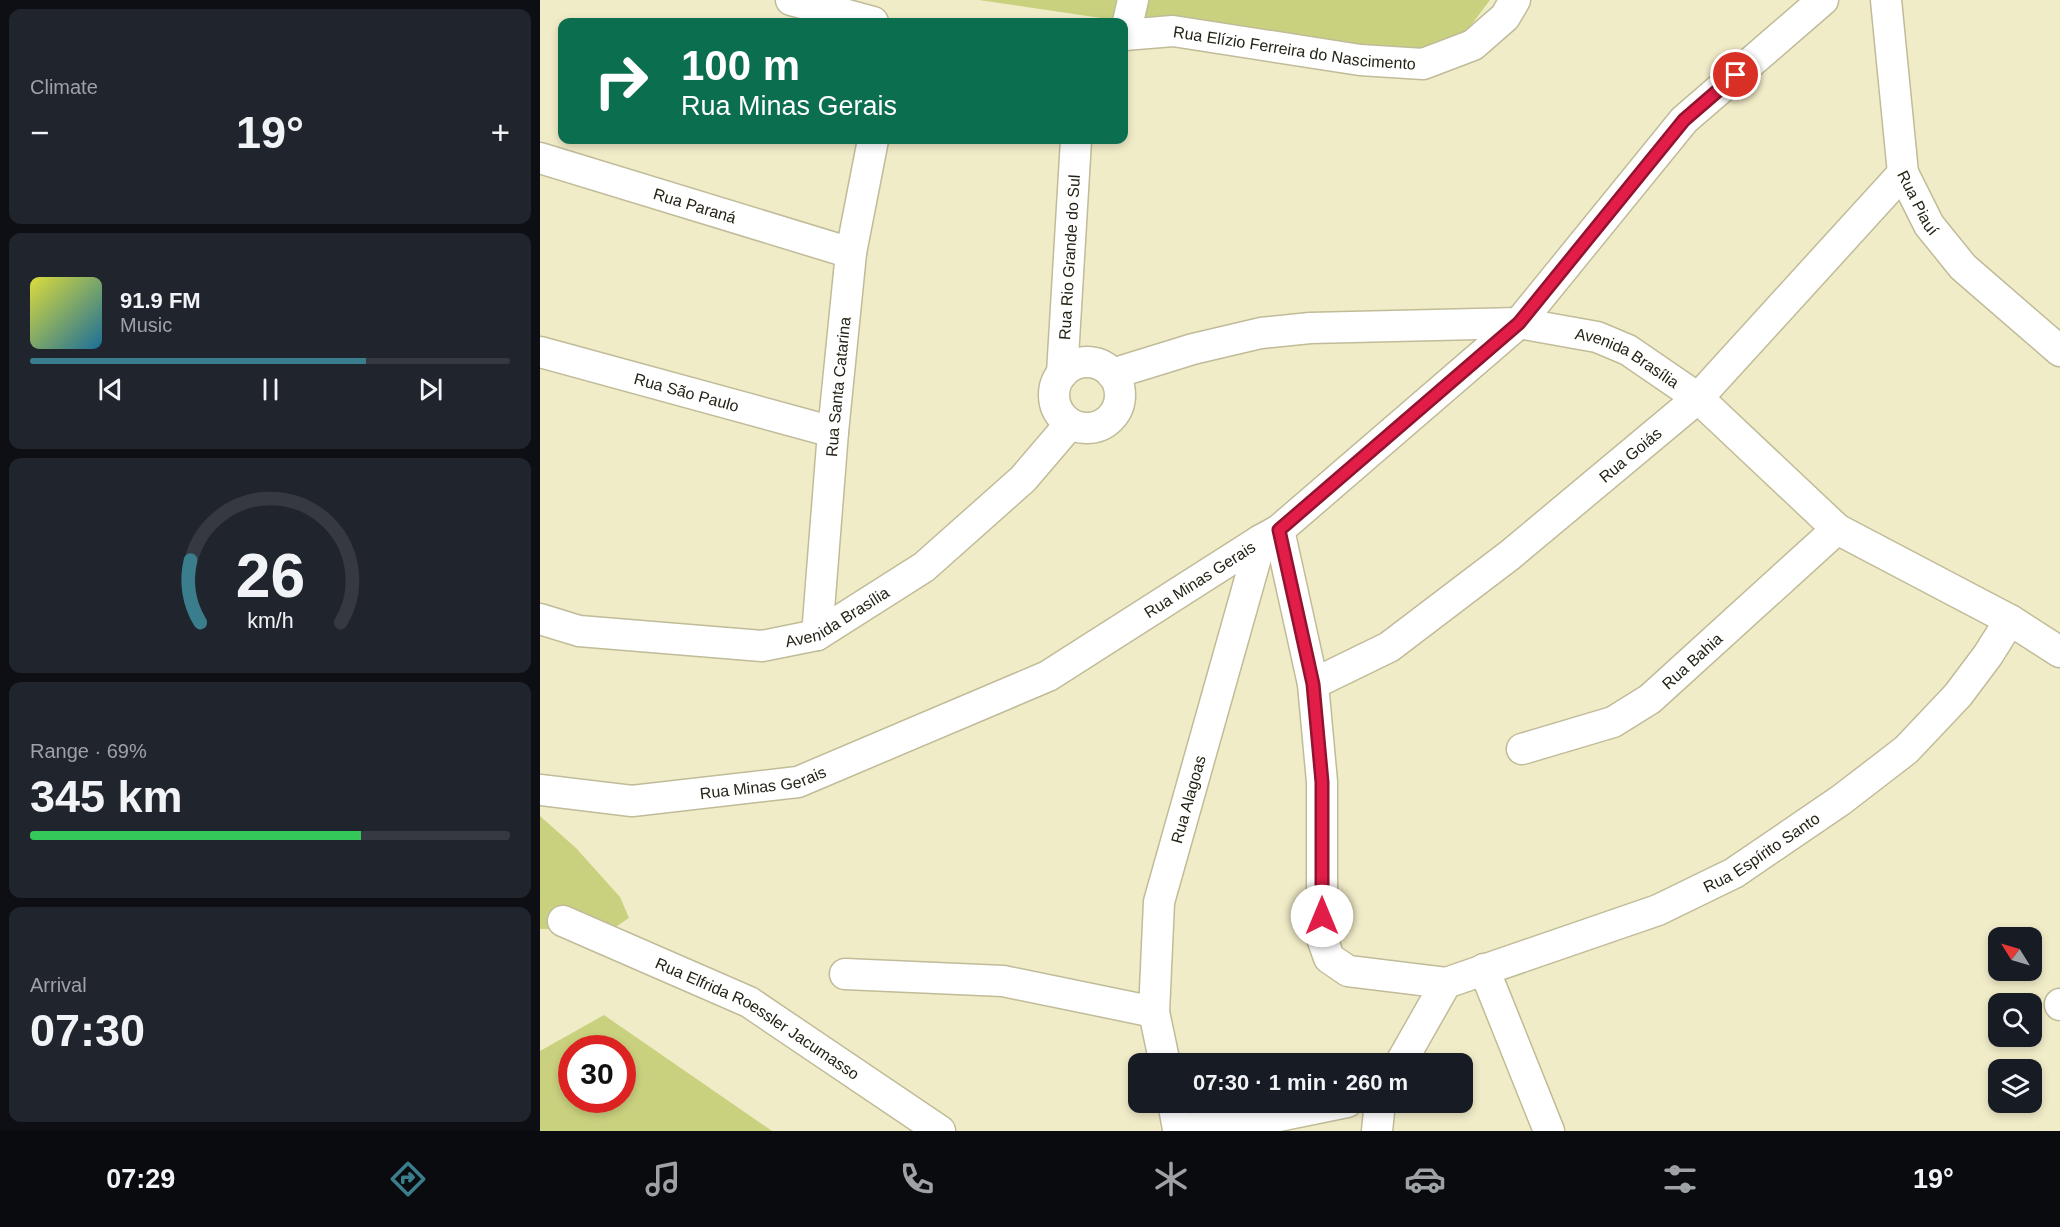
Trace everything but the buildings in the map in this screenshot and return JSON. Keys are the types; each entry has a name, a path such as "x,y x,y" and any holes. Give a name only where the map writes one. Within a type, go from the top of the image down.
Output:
{"street":[{"path":"791,0 858,18"},
{"path":"1128,19 1133,0"},
{"name":"Rua Elízio Ferreira do Nascimento","path":"1128,35 1173,31 1360,60 1423,64 1473,45 1505,16 1515,0"},
{"name":"Rua Minas Gerais","path":"540,790 632,801 798,782 1048,676 1270,535 1519,323 1684,120 1823,0"},
{"name":"Rua Piauí","path":"1886,0 1903,173 1929,225 1963,267 2060,351"},
{"name":"Rua Santa Catarina","path":"817,635 833,432 851,253 872,144"},
{"name":"Rua Rio Grande do Sul","path":"1062,374 1076,144"},
{"name":"Rua Paraná","path":"540,158 851,253"},
{"name":"Rua Goiás","path":"1313,684 1389,646 1510,555 1698,398 1903,173"},
{"name":"Avenida Brasília","path":"1112,374 1193,349 1261,333 1311,328 1519,323 1598,337 1628,350 1698,398 1837,529 2010,620 2060,652"},
{"name":"Rua São Paulo","path":"540,352 833,432"},
{"path":"1081,363 1092,363 1112,374 1118,384 1119,395 1112,416 1103,424 1092,428 1081,427 1070,424 1061,416 1054,395 1056,384 1070,367 1081,363"},
{"name":"Avenida Brasília","path":"540,620 579,631 762,646 817,635 924,567 1023,479 1070,424"},
{"name":"Rua Bahia","path":"1522,749 1613,722 1650,699 1837,529"},
{"name":"Rua Espírito Santo","path":"1270,535 1313,684 1322,782 1322,938 1329,958 1348,971 1446,983 1658,910 1734,873 1841,800 1906,750 1958,695 1988,655 2010,620"},
{"name":"Rua Alagoas","path":"1163,1053 1154,1012 1159,902 1270,535"},
{"name":"Rua Elfrida Roessler Jacumasso","path":"563,921 749,1002 940,1131"},
{"path":"1484,969 1549,1131"},
{"path":"845,974 1003,981 1154,1012"},
{"path":"1406,1053 1446,983"},
{"path":"1175,1113 1179,1129 1230,1126 1293,1113"},
{"path":"1377,1131 1379,1113"}],"green space":[{"path":"979,0 1490,0 1466,32 1433,49 1359,53 1128,22 1128,18 1101,18"},
{"path":"540,816 576,848 620,897 629,918 611,930 540,929"},
{"path":"604,1015 633,1035 568,1035"},
{"path":"636,1037 772,1131 540,1131 540,1051 558,1041 558,1113 636,1113"}],"route":[{"path":"1322,916 1322,782 1313,684 1279,530 1519,323 1684,120 1736,75"}]}
